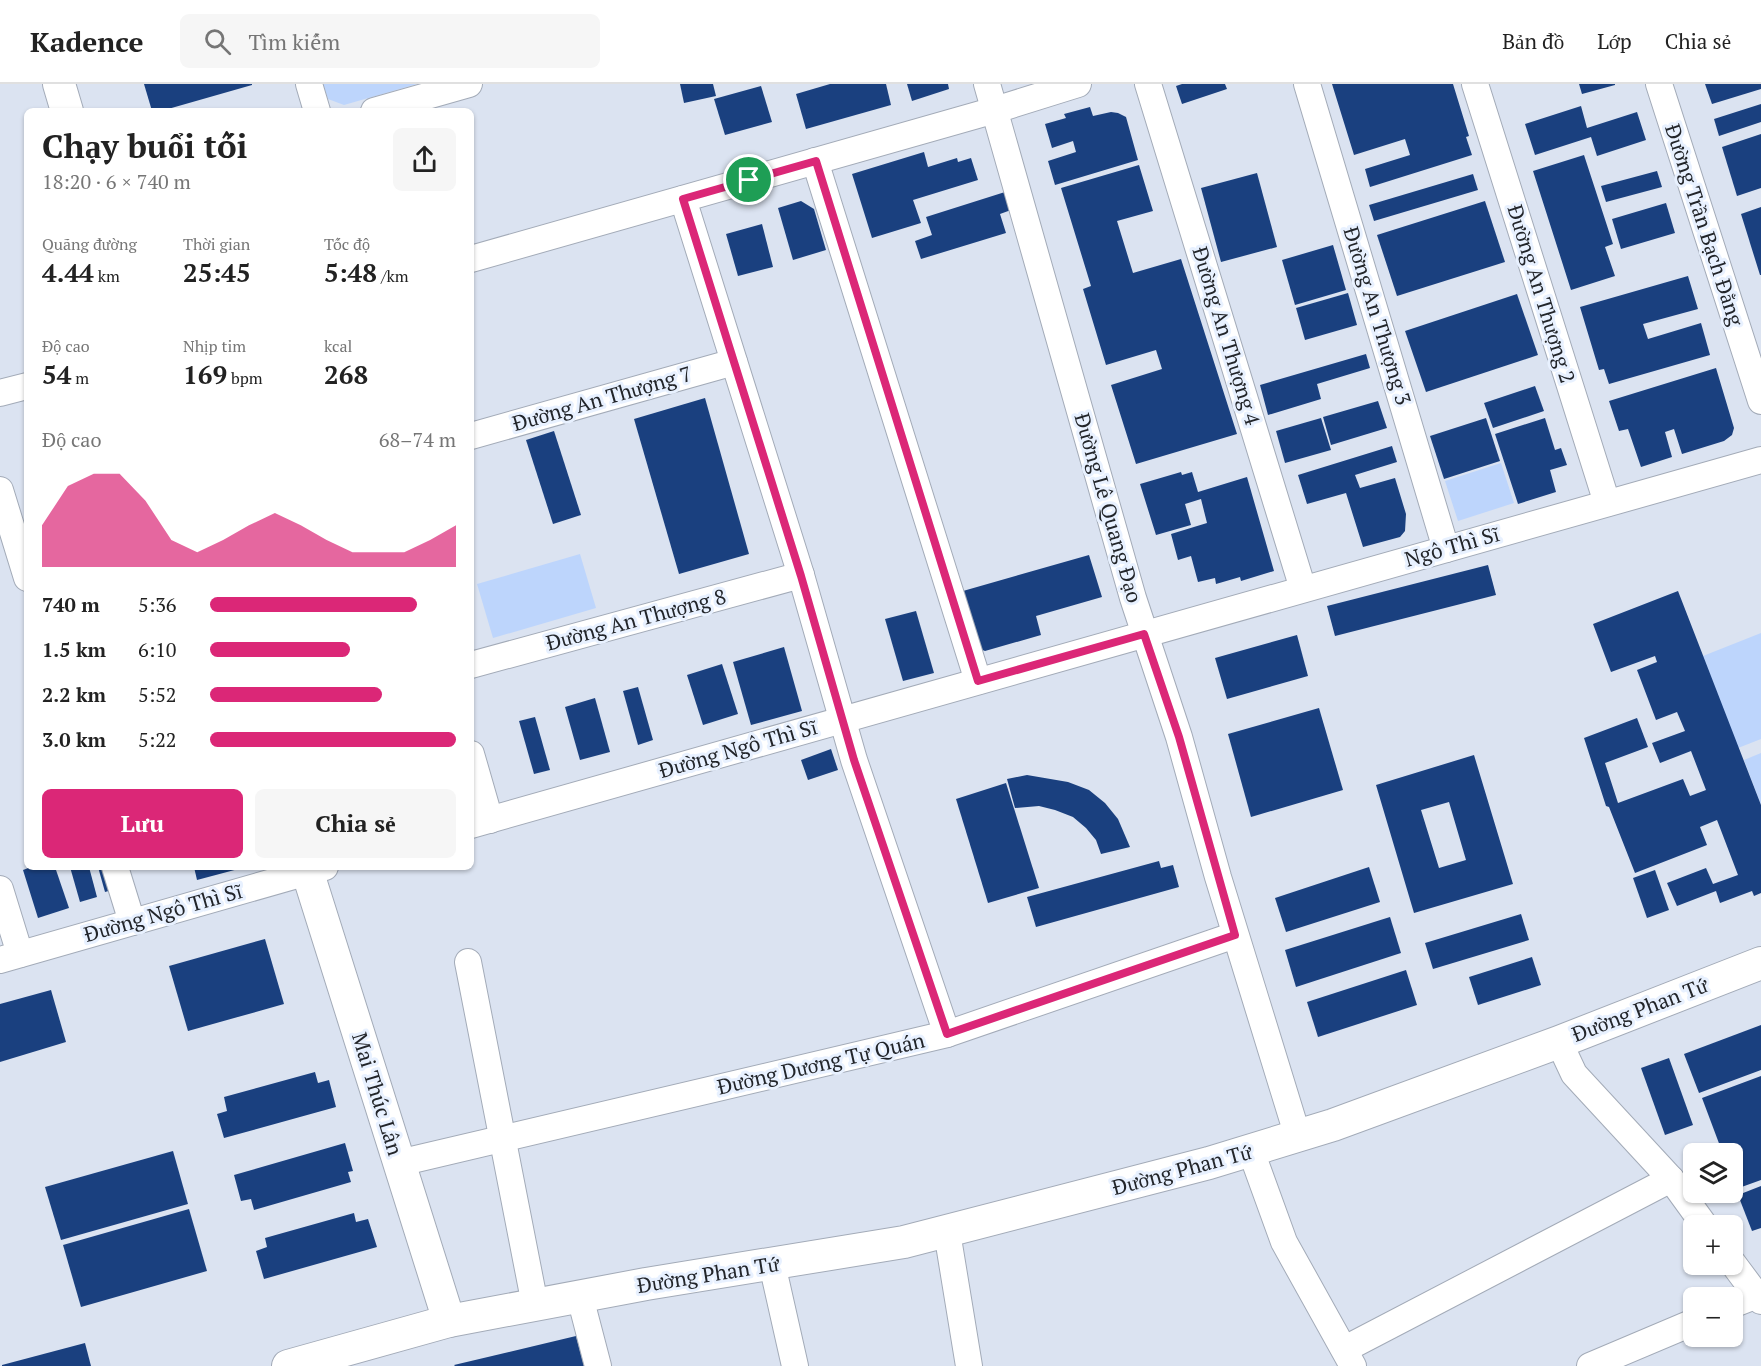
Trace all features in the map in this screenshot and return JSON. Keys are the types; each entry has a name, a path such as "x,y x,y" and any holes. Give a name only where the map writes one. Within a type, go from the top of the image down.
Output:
{"street":[{"path":"59,84 66,108"},
{"path":"309,84 316,108"},
{"path":"385,108 469,84"},
{"name":"Đường Lê Quang Đạo","path":"987,84 1144,634 1179,737 1235,935 1298,1137"},
{"path":"474,258 995,110 1078,84"},
{"name":"Đường An Thượng 4","path":"1148,84 1303,589"},
{"name":"Đường An Thượng 3","path":"1307,84 1446,549"},
{"name":"Đường An Thượng 2","path":"1475,84 1607,503"},
{"name":"Đường Trần Bạch Đằng","path":"1659,84 1761,401"},
{"path":"816,161 978,681"},
{"path":"683,199 801,576 842,720 947,1034"},
{"name":"Đường An Thượng 7","path":"474,435 734,362"},
{"path":"0,393 24,387"},
{"name":"Ngô Thì Sĩ","path":"1144,634 1761,460"},
{"path":"0,490 24,568"},
{"name":"Đường An Thượng 8","path":"474,664 801,576"},
{"name":"Đường Ngô Thì Sĩ","path":"480,823 1144,634"},
{"path":"474,777 480,823"},
{"path":"116,870 132,922"},
{"name":"Đường Ngô Thì Sĩ","path":"10,957 310,870"},
{"name":"Mai Thúc Lân","path":"313,870 399,1163 449,1321"},
{"path":"0,889 10,957"},
{"name":"Đường Dương Tự Quán","path":"399,1163 947,1034 1235,935"},
{"path":"468,962 535,1305"},
{"name":"Đường Phan Tứ","path":"288,1366 449,1321 904,1242 1251,1151 1298,1137 1559,1042 1761,963"},
{"path":"1559,1042 1574,1074 1671,1179 1697,1215"},
{"path":"1251,1151 1284,1242 1349,1358 1671,1179"},
{"path":"947,1232 969,1366"},
{"path":"772,1264 795,1366"},
{"path":"1742,1275 1759,1298 1743,1302"},
{"path":"580,1297 598,1366"},
{"path":"1590,1366 1683,1327"}],"shaded area":[{"path":"323,84 417,84 344,105 328,99"},
{"path":"1501,463 1514,503 1458,521 1445,481"},
{"path":"580,554 596,608 493,638 477,584"},
{"path":"1761,633 1761,739 1738,748 1703,656"},
{"path":"1761,753 1761,805 1744,760"}],"building":[{"path":"144,84 252,84 172,108 151,108"},
{"path":"680,84 713,84 716,96 684,103"},
{"path":"830,84 886,84 891,105 806,129 796,94"},
{"path":"907,84 948,84 949,89 912,101"},
{"path":"1225,84 1227,89 1182,104 1176,86"},
{"path":"1332,84 1453,84 1469,136 1466,137 1472,155 1370,187 1365,169 1410,155 1405,139 1354,155"},
{"path":"1579,84 1615,84 1615,85 1582,94"},
{"path":"1705,84 1761,84 1761,89 1712,104"},
{"path":"761,86 772,122 725,135 714,99"},
{"path":"1761,104 1761,122 1719,136 1714,119"},
{"path":"1581,106 1587,128 1637,112 1646,140 1597,156 1591,137 1535,155 1525,124"},
{"path":"1090,107 1093,116 1111,112 1126,117 1138,160 1055,185 1048,161 1076,152 1073,141 1052,148 1045,124 1066,118 1064,114"},
{"path":"1761,134 1761,188 1737,196 1722,147"},
{"path":"924,152 928,167 957,158 958,162 971,158 978,180 913,200 921,223 872,238 852,174"},
{"path":"1584,155 1613,244 1605,247 1615,276 1571,290 1533,171"},
{"path":"1139,165 1153,211 1117,221 1133,273 1181,259 1237,434 1136,464 1111,385 1162,369 1156,350 1106,365 1083,289 1091,286 1061,188"},
{"path":"1657,171 1662,187 1606,202 1601,186"},
{"path":"1257,173 1277,247 1221,262 1201,188"},
{"path":"1473,174 1478,190 1374,221 1369,205"},
{"path":"1005,192 1011,210 1000,214 1006,233 921,259 915,241 932,235 926,217"},
{"path":"801,201 814,209 826,250 793,260 778,208"},
{"path":"1485,201 1505,262 1397,296 1377,235"},
{"path":"1666,203 1675,233 1621,249 1612,219"},
{"path":"1761,207 1761,275 1760,275 1741,214"},
{"path":"762,224 773,267 738,276 726,234"},
{"path":"1333,245 1346,290 1295,305 1282,260"},
{"path":"1688,276 1698,309 1643,324 1648,339 1701,323 1710,355 1609,384 1604,369 1599,370 1580,307"},
{"path":"1348,293 1357,325 1305,340 1296,308"},
{"path":"1517,294 1538,355 1426,392 1405,331"},
{"path":"1366,354 1370,368 1317,384 1321,399 1268,415 1260,385"},
{"path":"1716,368 1734,428 1732,435 1724,441 1682,454 1674,429 1665,432 1672,457 1641,467 1628,429 1619,431 1609,401"},
{"path":"1535,386 1544,411 1493,428 1484,403"},
{"path":"705,398 749,554 679,574 634,419"},
{"path":"1378,401 1387,428 1331,445 1323,417"},
{"path":"1321,418 1331,450 1285,463 1276,431"},
{"path":"1486,418 1500,461 1444,479 1430,436"},
{"path":"1545,418 1555,450 1561,448 1567,465 1550,470 1556,492 1518,504 1495,434"},
{"path":"554,431 581,515 553,524 526,440"},
{"path":"1392,446 1397,462 1355,475 1360,488 1395,478 1406,514 1405,531 1400,537 1363,547 1346,493 1307,504 1298,475"},
{"path":"1181,472 1182,475 1192,472 1198,492 1247,477 1274,571 1241,581 1240,577 1216,584 1215,578 1198,582 1191,556 1178,560 1171,534 1207,523 1201,499 1185,504 1191,525 1156,535 1140,484"},
{"path":"1089,555 1102,597 1036,616 1041,635 985,651 980,649 963,591"},
{"path":"1488,565 1496,595 1335,636 1327,606"},
{"path":"1678,591 1761,805 1761,893 1754,896 1752,891 1720,903 1716,891 1677,906 1667,883 1706,868 1713,884 1738,875 1717,820 1700,827 1707,845 1635,873 1609,807 1606,806 1584,738 1637,718 1648,747 1605,763 1618,803 1683,779 1690,796 1706,790 1691,751 1660,763 1652,743 1685,731 1677,712 1656,720 1637,670 1657,662 1655,656 1611,672 1593,624"},
{"path":"916,611 934,673 903,681 885,619"},
{"path":"1297,635 1308,676 1227,699 1215,658"},
{"path":"784,647 802,711 751,725 733,662"},
{"path":"722,664 738,714 703,725 687,675"},
{"path":"638,687 653,740 638,745 623,691"},
{"path":"595,698 610,752 580,760 565,707"},
{"path":"1319,708 1343,790 1251,817 1228,734"},
{"path":"535,717 550,770 534,774 519,721"},
{"path":"831,749 838,770 808,780 801,760"},
{"path":"1474,755 1513,884 1414,913 1376,785","holes":["1449,802 1466,860 1439,868 1421,810"]},
{"path":"1027,775 1068,782 1089,790 1105,803 1118,819 1130,847 1101,854 1096,840 1073,817 1039,806 1015,808 1007,779"},
{"path":"1006,783 1039,888 988,903 956,799"},
{"path":"1159,861 1161,868 1173,865 1179,887 1036,927 1027,897"},
{"path":"1369,867 1380,902 1286,932 1275,898"},
{"path":"23,870 56,870 69,908 38,918"},
{"path":"71,870 90,870 97,897 80,902"},
{"path":"99,870 114,870 119,888 105,892"},
{"path":"195,870 234,870 197,880"},
{"path":"1655,870 1669,910 1647,918 1633,878"},
{"path":"1521,914 1529,940 1433,969 1425,943"},
{"path":"1390,917 1401,953 1296,987 1285,950"},
{"path":"265,939 284,1004 188,1031 169,966"},
{"path":"1532,957 1541,985 1478,1005 1469,977"},
{"path":"1406,970 1417,1005 1318,1037 1307,1002"},
{"path":"51,990 66,1042 0,1062 0,1004"},
{"path":"1761,1025 1761,1070 1699,1093 1684,1054"},
{"path":"1669,1058 1693,1125 1665,1135 1641,1068"},
{"path":"315,1072 318,1083 329,1080 336,1107 224,1138 217,1114 227,1111 224,1097"},
{"path":"1761,1076 1761,1180 1743,1186 1743,1143 1719,1143 1702,1098"},
{"path":"345,1143 353,1171 348,1172 351,1182 254,1210 251,1199 241,1201 234,1175"},
{"path":"173,1151 188,1204 61,1240 45,1187"},
{"path":"1761,1186 1761,1228 1752,1231 1741,1203 1743,1203 1743,1193"},
{"path":"189,1209 207,1271 81,1307 63,1245"},
{"path":"354,1213 356,1222 368,1219 377,1247 264,1279 256,1251 267,1247 265,1238"},
{"path":"576,1336 584,1366 454,1365"},
{"path":"85,1343 91,1366 2,1366 2,1365"}],"route":[{"path":"816,161 978,681 1144,634 1179,737 1235,935 947,1034 854,760 801,576 683,199 749,180 816,161"}]}
